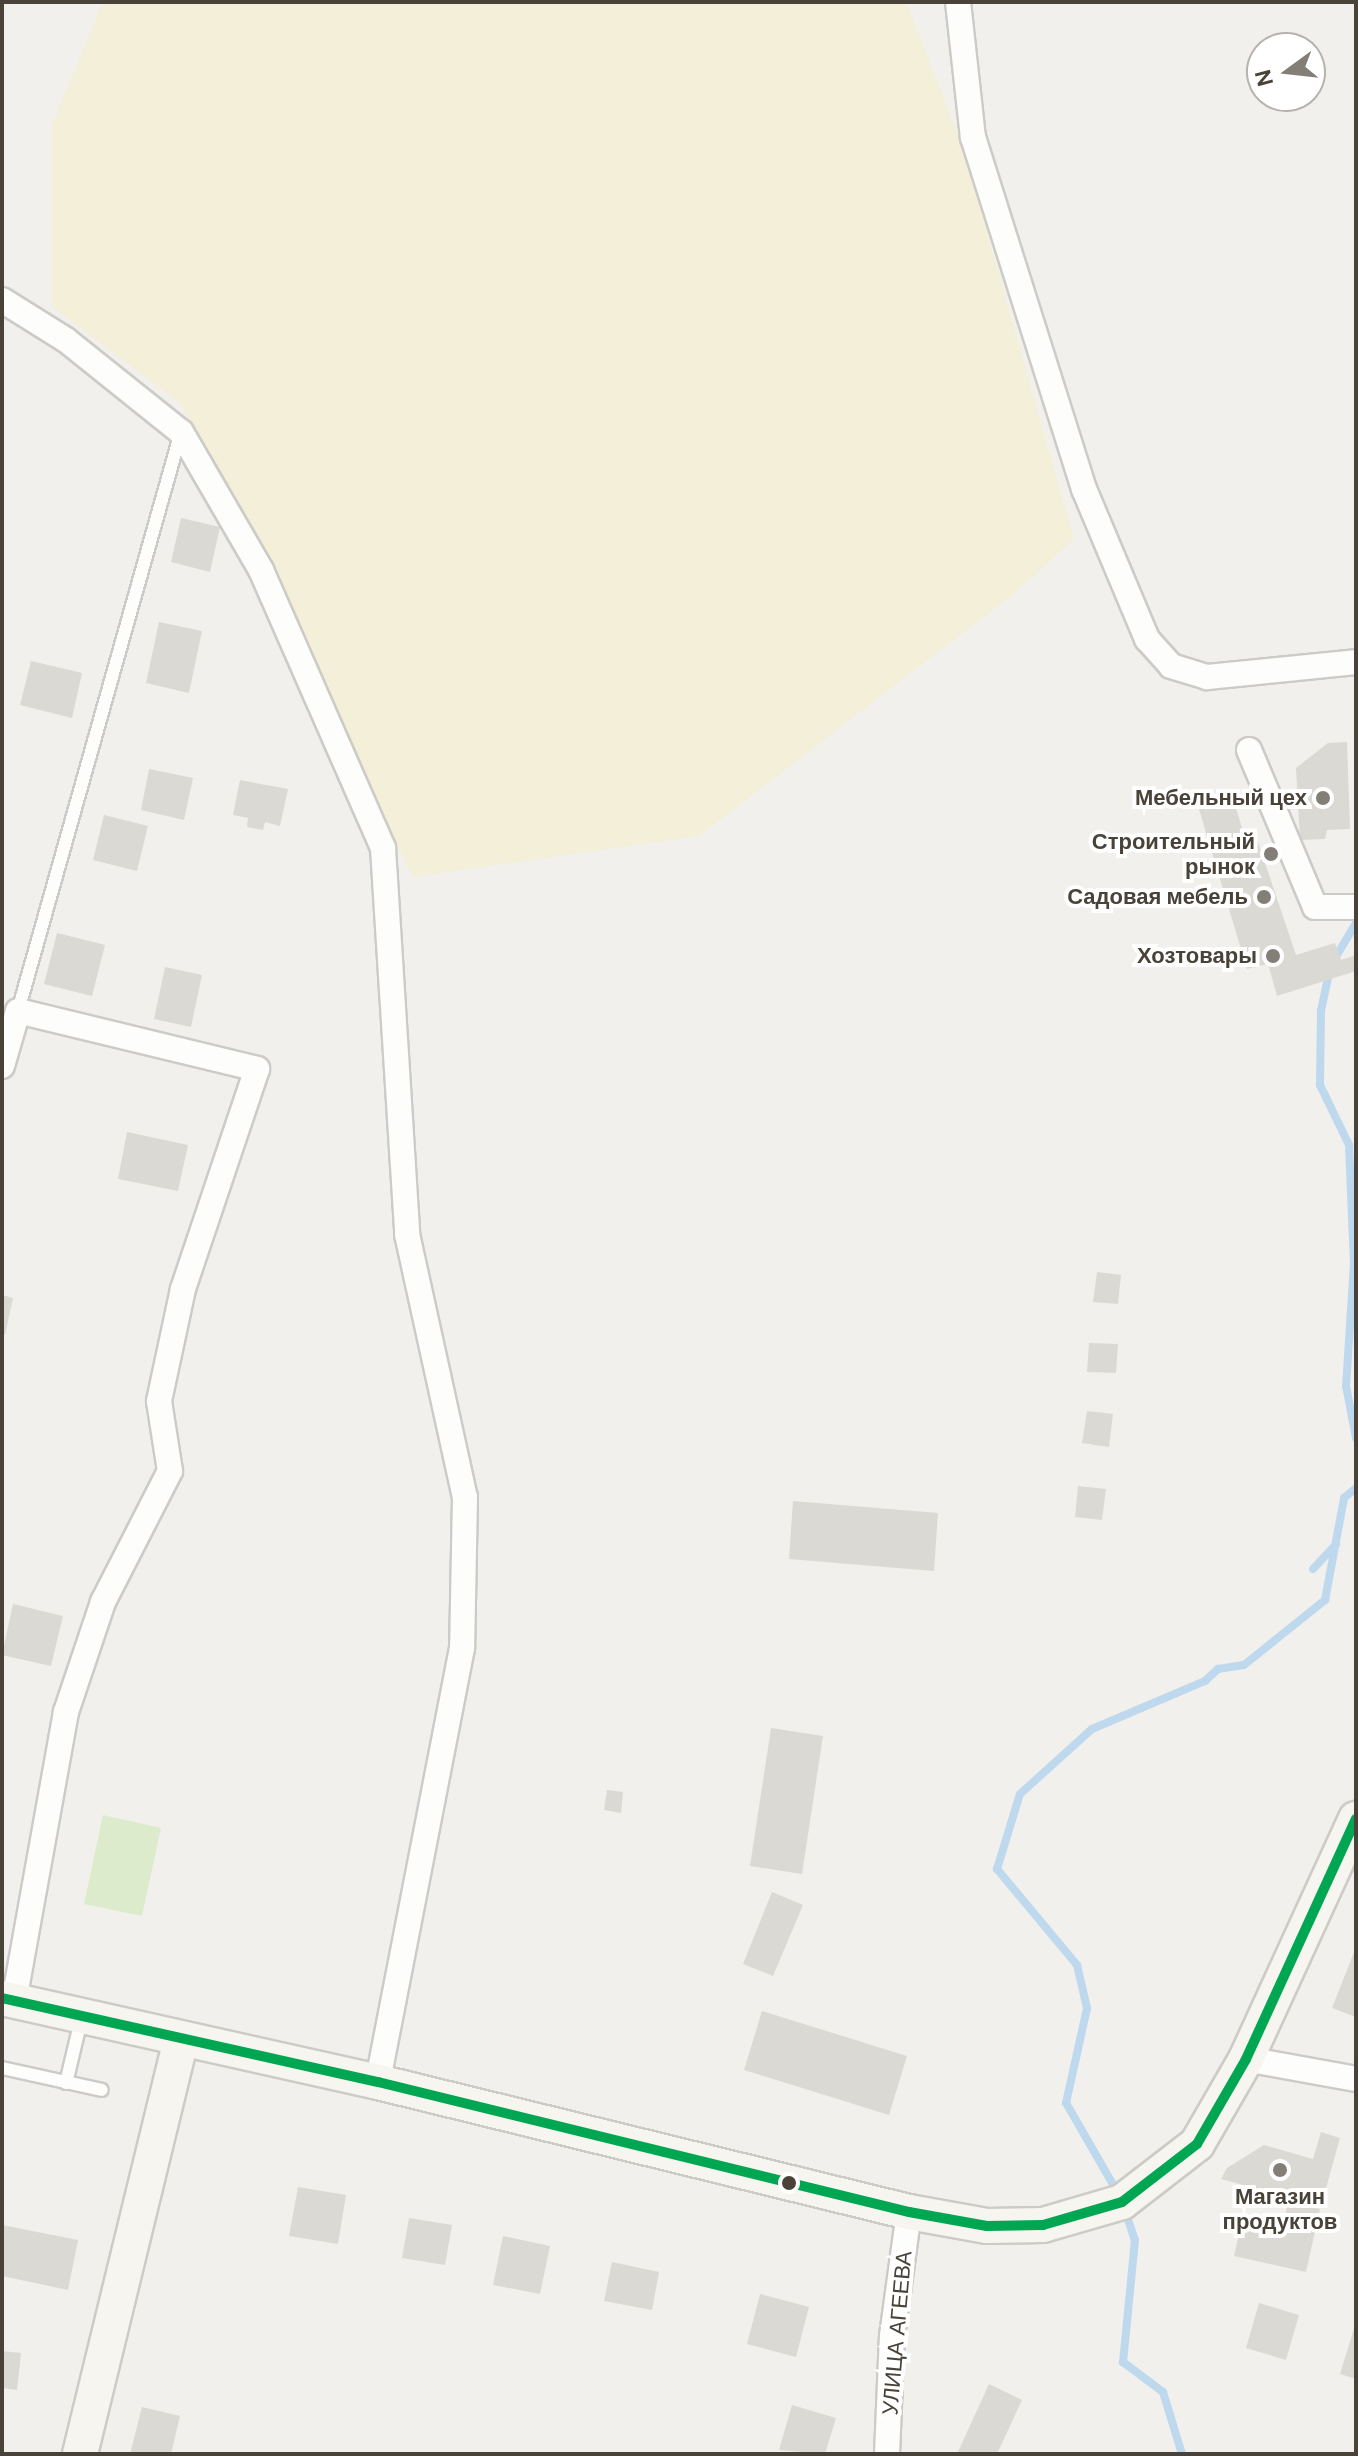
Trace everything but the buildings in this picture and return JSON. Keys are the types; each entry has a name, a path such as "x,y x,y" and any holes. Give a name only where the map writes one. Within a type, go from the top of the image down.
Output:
{"main road":[{"path":"8,2000 378,2082 909,2212 987,2226 1043,2225 1122,2202 1197,2144 1246,2059 1356,1819"},
{"path":"80,2454 181,2039"}],"street":[{"path":"958,2 973,137 1084,489 1147,639 1171,666 1207,677 1356,662"},
{"path":"2,300 66,340 181,432 261,570 383,848 407,1234 465,1497 462,1648 378,2082"},
{"path":"1249,750 1315,907 1356,907"},
{"path":"2,1066 18,1011 257,1069 183,1289 159,1401 170,1471 103,1602 66,1712 8,2000"},
{"path":"1246,2059 1328,2071 1356,2079"},
{"path":"1328,2071 1356,2066"},
{"name":"УЛИЦА АГЕЕВА","path":"887,2454 892,2336 909,2212"}],"lane":[{"path":"18,1011 181,432"},
{"path":"66,2083 82,2017"},
{"path":"2,2068 102,2090"}],"green space":[{"path":"103,1815 161,1828 142,1916 84,1904"}],"sand":[{"path":"103,2 906,2 961,142 1074,539 1016,592 699,836 413,877 181,404 52,307 52,124"}],"waterway":[{"path":"1334,960 1356,923"},
{"path":"1329,973 1321,1011 1320,1085 1349,1145 1354,1263 1346,1386 1356,1438"},
{"path":"1119,2195 1066,2103 1087,2008 1077,1965 997,1869 1020,1794 1092,1729 1205,1681 1218,1669 1244,1665 1325,1600 1344,1498 1356,1488"},
{"path":"1313,1569 1336,1544"},
{"path":"1124,2207 1135,2240 1123,2362 1163,2392 1182,2454"}],"transit line":[{"path":"2,1998 378,2082 909,2212 987,2226 1043,2225 1122,2202 1197,2144 1246,2059 1356,1819"}],"place":[{"name":"Мебельный цех","path":"1323,798"},
{"name":"Строительный рынок","path":"1271,854"},
{"name":"Садовая мебель","path":"1264,897"},
{"name":"Хозтовары","path":"1273,956"},
{"name":"Магазин продуктов","path":"1280,2170"}]}
